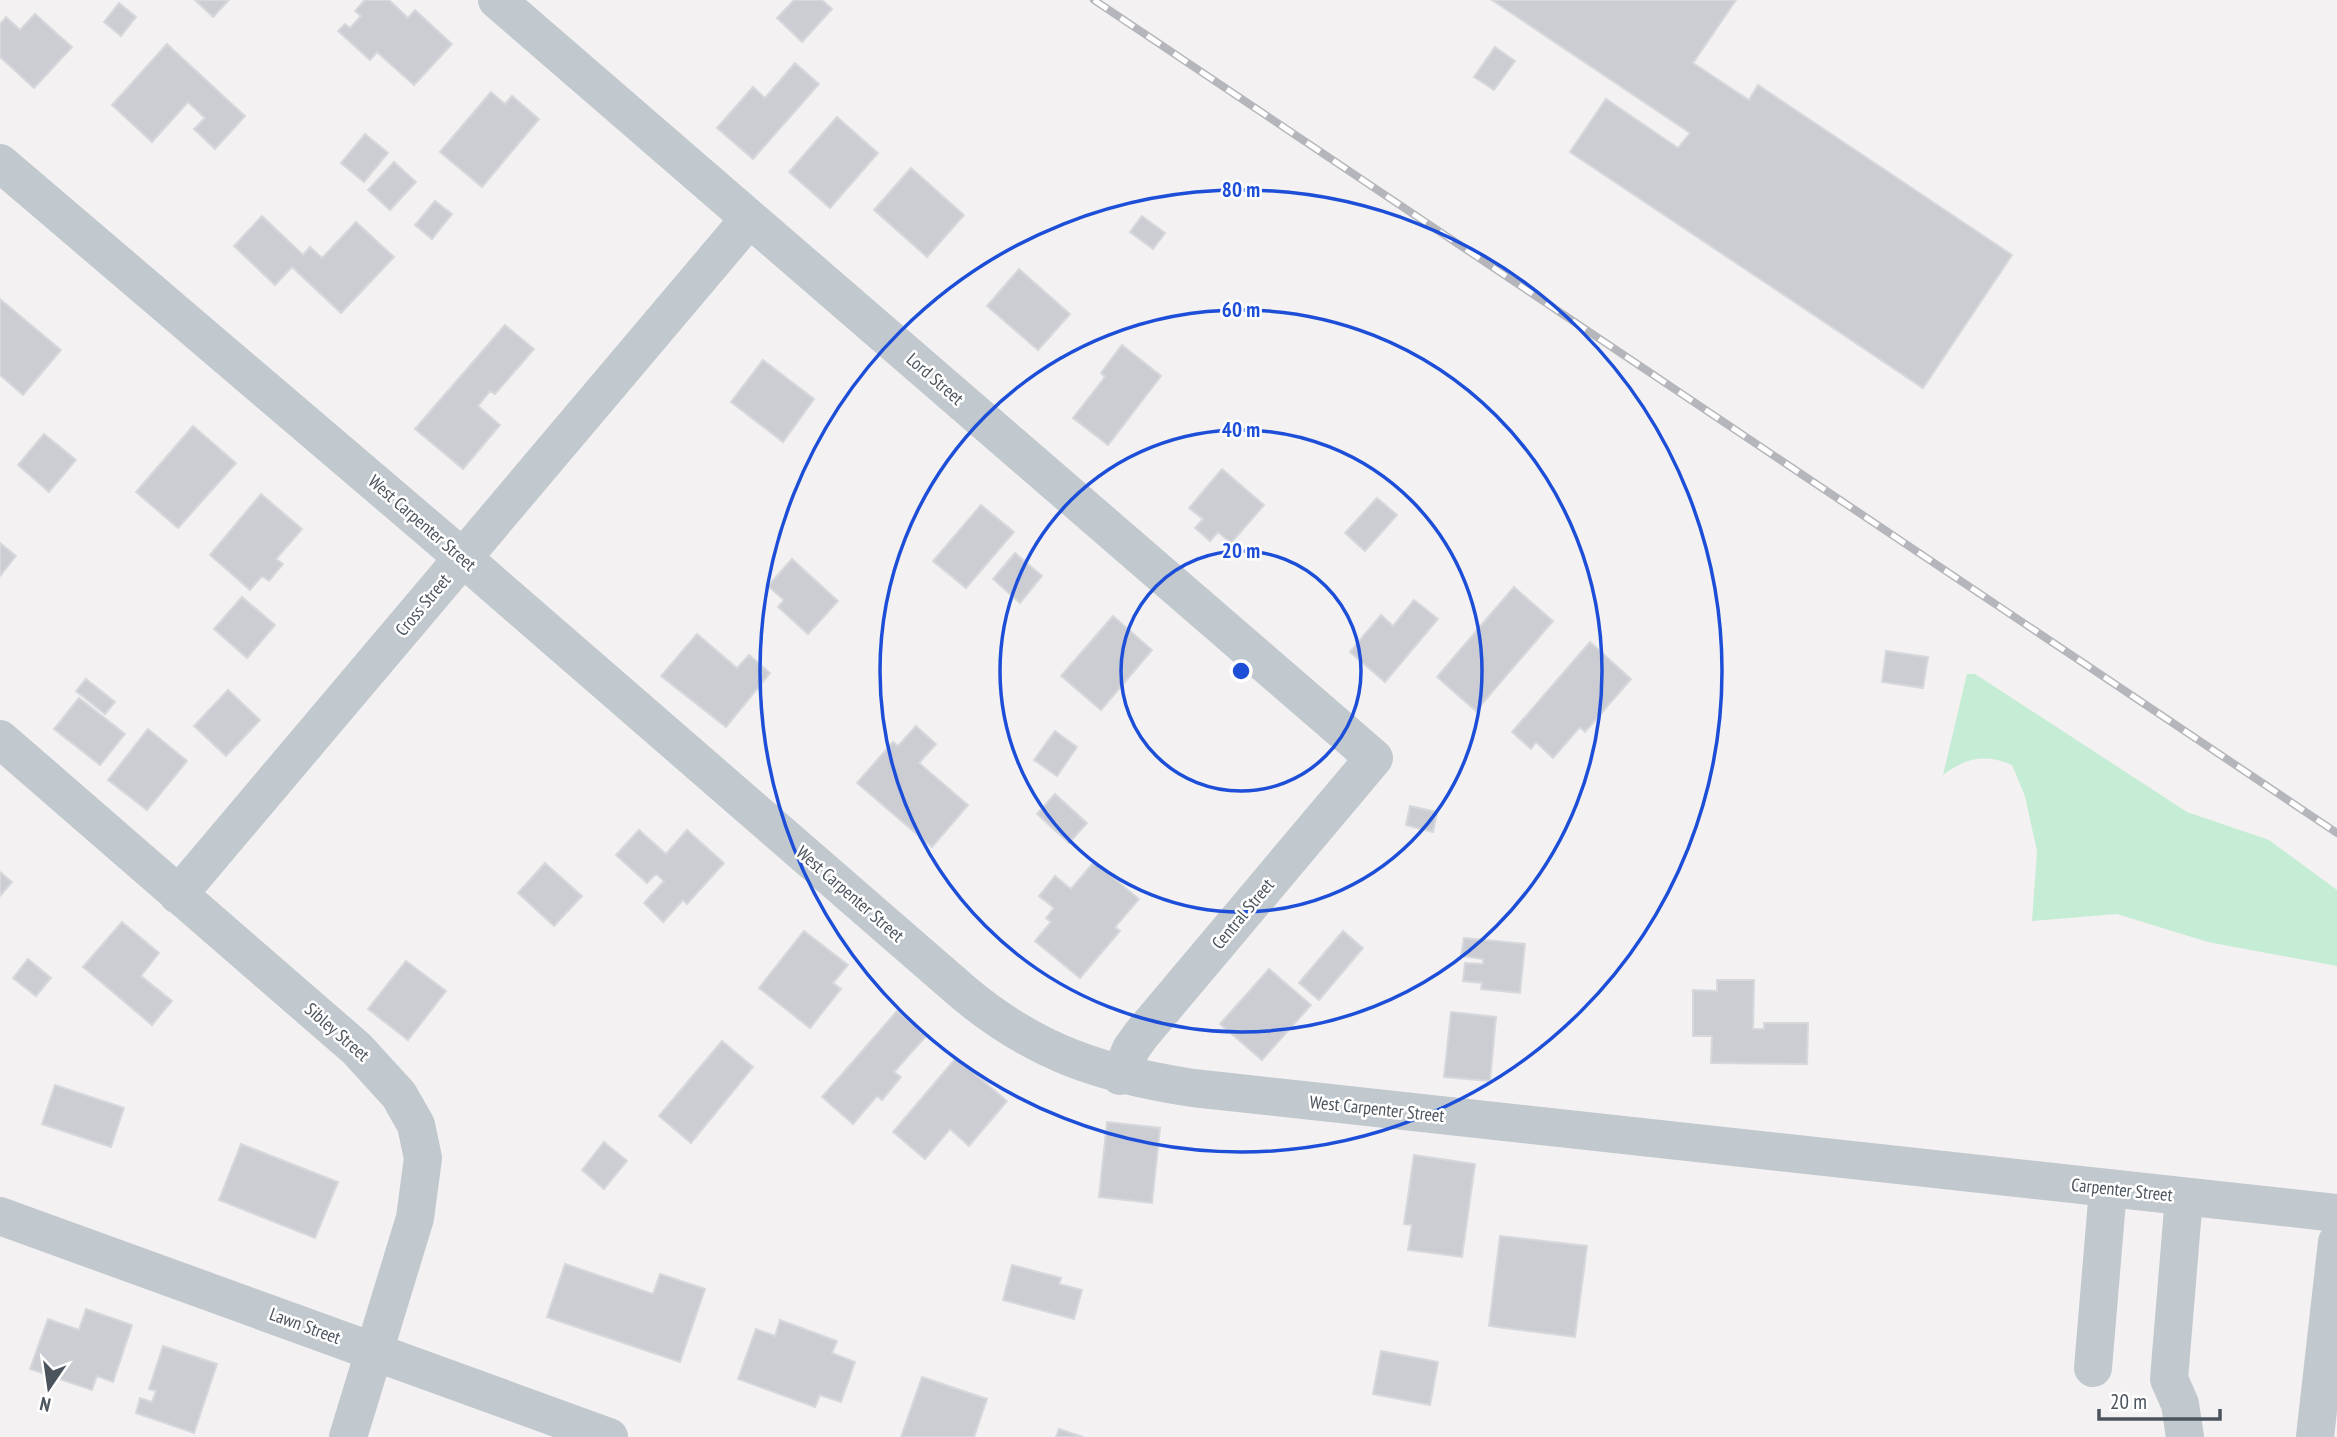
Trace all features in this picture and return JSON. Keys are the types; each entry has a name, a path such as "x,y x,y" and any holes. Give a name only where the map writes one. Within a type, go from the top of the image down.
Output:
{"street":[{"name":"Lord Street","path":"496,0 1374,758"},
{"name":"West Carpenter Street","path":"0,163 463,558 993,1018 1054,1053 1120,1076 1193,1088 1907,1167"},
{"name":"Cross Street","path":"178,895 750,219"},
{"name":"Sibley Street","path":"0,739 379,1070 400,1095 416,1125 423,1158 421,1188 348,1437"},
{"name":"Central Street","path":"1120,1076 1127,1056 1141,1035 1374,758"},
{"name":"Carpenter Street","path":"1907,1167 2337,1213"},
{"path":"2093,1368 2108,1189"},
{"path":"2184,1197 2169,1379 2180,1404 2185,1437"},
{"name":"Lawn Street","path":"0,1216 609,1437"},
{"path":"2315,1437 2337,1242"}],"green space":[{"path":"1967,674 1975,674 2187,812 2269,840 2337,890 2337,966 2208,942 2117,914 2032,921 2037,851 2025,796 2012,765 1994,759 1977,759 1960,764 1943,775"}],"building":[{"path":"195,0 229,0 213,17"},
{"path":"365,0 389,0 408,18 415,10 452,44 414,85 377,52 370,60 338,31 345,24 350,28 361,16 355,11"},
{"path":"794,0 822,0 832,9 802,42 777,18"},
{"path":"1492,0 1736,0 1693,63 1749,100 1758,85 2012,255 1923,388 1570,152 1606,99 1678,148 1690,133"},
{"path":"119,3 136,17 121,36 104,22"},
{"path":"35,14 72,47 34,88 0,57 0,24 6,17 20,30"},
{"path":"167,44 245,116 215,149 194,129 205,118 188,102 152,142 112,105"},
{"path":"1495,47 1515,61 1494,90 1474,77"},
{"path":"795,63 819,84 753,159 717,128 753,87 765,98"},
{"path":"491,92 505,104 512,96 539,119 482,187 440,152"},
{"path":"837,117 878,153 830,208 789,172"},
{"path":"365,134 388,153 364,182 341,163"},
{"path":"394,162 416,182 390,210 368,190"},
{"path":"911,168 964,215 927,257 874,210"},
{"path":"435,201 452,214 432,239 415,225"},
{"path":"262,216 303,255 310,247 322,258 356,222 394,257 341,313 292,267 275,285 234,246"},
{"path":"1142,216 1165,233 1153,249 1130,232"},
{"path":"1019,269 1070,314 1038,350 987,306"},
{"path":"0,299 61,350 23,395 0,375"},
{"path":"505,325 534,349 495,394 490,391 478,406 500,425 463,469 415,429"},
{"path":"1122,345 1161,376 1108,445 1073,418 1105,377 1101,373"},
{"path":"763,360 814,399 783,442 731,402"},
{"path":"193,426 236,463 178,528 136,492"},
{"path":"44,434 76,460 49,492 18,465"},
{"path":"1222,469 1264,505 1231,543 1218,532 1210,541 1195,528 1203,519 1189,508"},
{"path":"261,494 302,529 276,559 283,564 269,581 262,576 250,590 210,555"},
{"path":"1377,498 1397,515 1365,551 1345,533"},
{"path":"981,505 1014,532 966,588 933,561"},
{"path":"0,543 16,556 0,576"},
{"path":"1015,553 1042,576 1020,603 993,579"},
{"path":"792,559 838,601 808,634 778,607 784,600 768,586"},
{"path":"1514,587 1553,621 1476,711 1437,677"},
{"path":"242,597 275,625 247,658 214,629"},
{"path":"1414,600 1438,619 1385,682 1350,652 1381,615 1393,626"},
{"path":"1113,616 1152,650 1101,710 1061,676"},
{"path":"697,634 737,668 749,655 770,673 726,727 661,676"},
{"path":"1590,642 1631,679 1585,732 1580,727 1553,758 1536,742 1531,749 1512,732"},
{"path":"1886,651 1928,657 1923,688 1882,682"},
{"path":"86,679 115,702 105,714 76,691"},
{"path":"228,690 260,720 226,756 194,726"},
{"path":"79,698 125,734 100,765 54,729"},
{"path":"916,726 936,744 919,763 968,805 932,847 857,783 893,742 898,746"},
{"path":"148,729 187,761 147,810 108,780"},
{"path":"1055,731 1077,747 1057,776 1034,760"},
{"path":"1055,794 1087,823 1069,843 1037,814"},
{"path":"1410,806 1437,812 1433,832 1406,825"},
{"path":"639,830 666,854 687,830 724,863 687,904 683,900 663,922 644,903 664,881 656,874 647,883 616,855"},
{"path":"1094,862 1139,899 1115,927 1120,931 1080,978 1035,941 1051,922 1046,918 1054,908 1039,896 1055,876 1071,889"},
{"path":"545,863 582,896 554,926 518,893"},
{"path":"0,872 12,882 0,896"},
{"path":"122,922 159,953 141,976 172,1001 152,1025 83,967"},
{"path":"804,931 848,965 833,983 841,989 810,1028 759,988"},
{"path":"1343,931 1363,948 1319,1000 1299,983"},
{"path":"1464,938 1525,944 1520,993 1481,989 1482,983 1463,981 1465,963 1483,964 1483,959 1461,956"},
{"path":"28,959 51,978 36,996 13,978"},
{"path":"406,961 446,991 408,1040 368,1009"},
{"path":"1269,969 1311,1005 1262,1060 1220,1024"},
{"path":"1717,980 1754,980 1753,1029 1764,1029 1764,1023 1808,1023 1807,1064 1711,1063 1712,1036 1693,1036 1693,990 1717,991"},
{"path":"897,1011 926,1036 894,1072 901,1077 882,1100 877,1096 853,1124 822,1097"},
{"path":"1451,1012 1496,1017 1490,1081 1444,1077"},
{"path":"722,1041 753,1067 691,1143 659,1116"},
{"path":"956,1058 1007,1101 969,1146 950,1129 925,1159 893,1132"},
{"path":"55,1085 124,1108 111,1147 42,1124"},
{"path":"1107,1122 1160,1128 1152,1203 1099,1197"},
{"path":"604,1142 627,1161 604,1189 582,1170"},
{"path":"241,1144 338,1182 315,1238 219,1200"},
{"path":"1414,1155 1475,1164 1462,1257 1408,1250 1412,1225 1404,1224"},
{"path":"1500,1236 1587,1246 1575,1337 1489,1326"},
{"path":"565,1264 653,1294 660,1274 705,1289 680,1362 547,1317"},
{"path":"1012,1265 1061,1278 1059,1284 1082,1290 1074,1319 1003,1300"},
{"path":"86,1309 132,1325 113,1382 97,1376 92,1390 30,1369 48,1319 79,1330"},
{"path":"780,1320 837,1341 832,1353 855,1362 841,1402 820,1395 815,1407 738,1379 756,1329 775,1336"},
{"path":"163,1346 217,1364 194,1433 136,1413 140,1398 152,1402 156,1391 149,1389"},
{"path":"1381,1351 1438,1362 1430,1405 1373,1394"},
{"path":"922,1377 987,1399 974,1437 901,1437"},
{"path":"1059,1429 1083,1437 1056,1437"}],"railway":[{"path":"1094,0 2337,833"}]}
